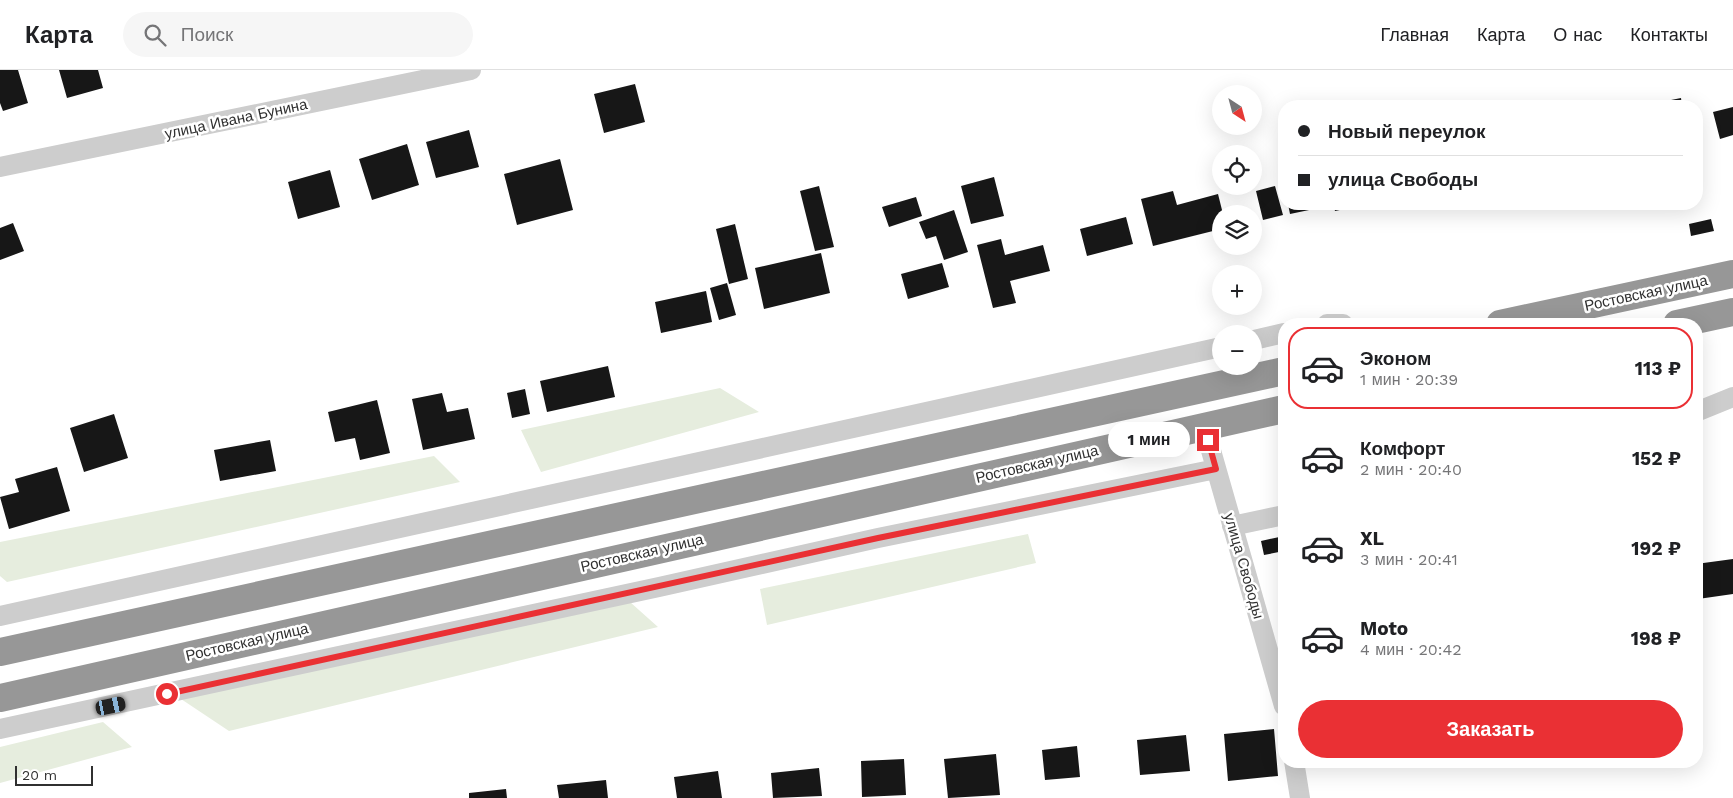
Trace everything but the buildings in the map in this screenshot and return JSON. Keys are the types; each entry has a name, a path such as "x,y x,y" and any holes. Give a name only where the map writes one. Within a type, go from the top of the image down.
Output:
{"highway":[{"name":"Ростовская улица","path":"1528,318 1733,274"},
{"path":"1703,318 1733,312"},
{"path":"0,652 1278,372"},
{"name":"Ростовская улица","path":"0,698 1278,410"}],"street":[{"name":"улица Ивана Бунина","path":"0,167 471,70"},
{"path":"1262,338 1278,334"},
{"path":"0,616 1212,349"},
{"path":"1703,409 1733,397"},
{"name":"улица Свободы","path":"1204,426 1278,685"},
{"path":"0,729 878,538 1216,469"},
{"path":"1232,526 1278,516"},
{"path":"1295,768 1300,798"}],"green space":[{"path":"720,388 759,412 541,472 521,430"},
{"path":"434,456 460,482 7,582 0,576 0,542"},
{"path":"1028,534 1036,563 767,625 760,589"},
{"path":"630,602 658,627 229,731 181,699"},
{"path":"103,722 132,747 0,783 0,747"}],"route":[{"path":"167,694 878,538 1216,469 1208,440"}]}
